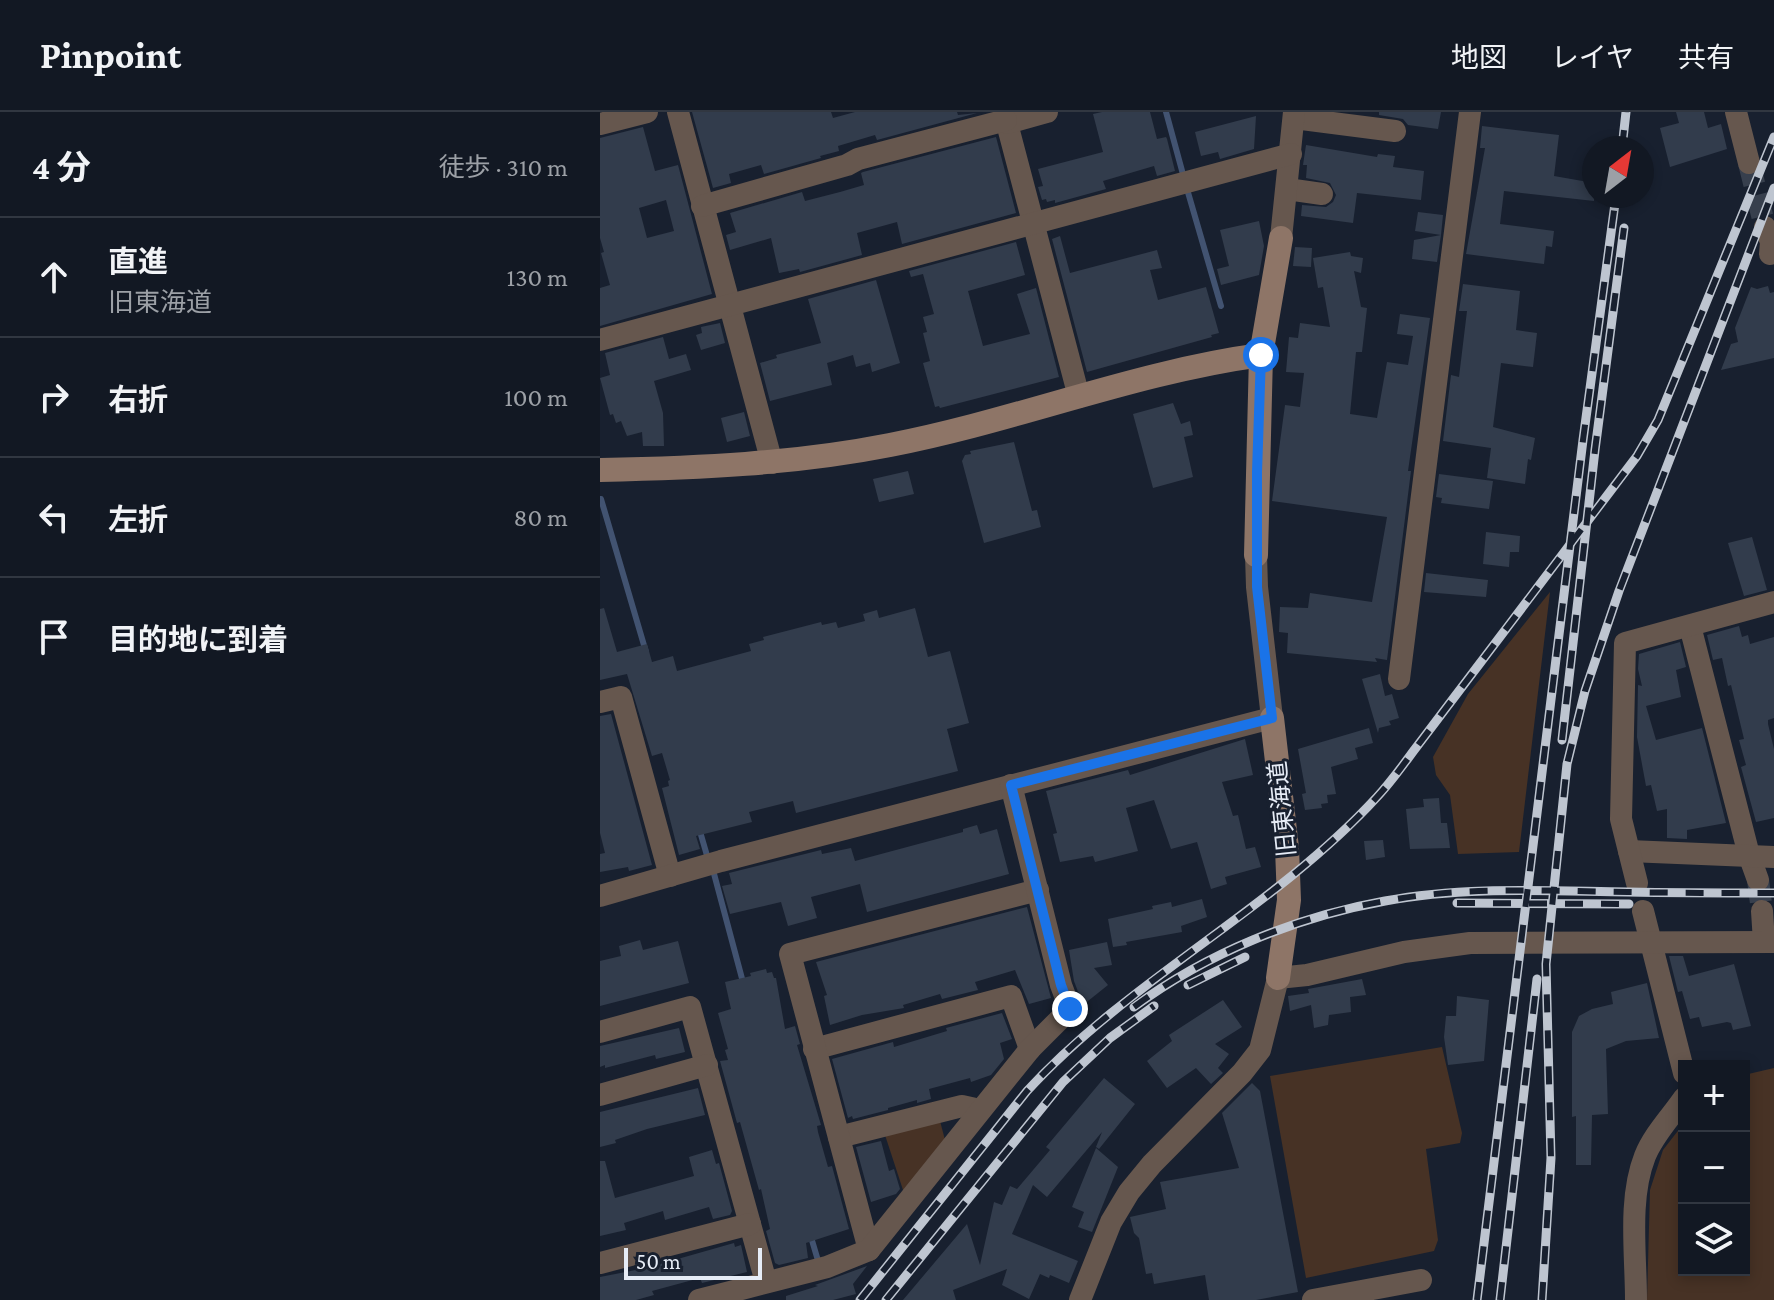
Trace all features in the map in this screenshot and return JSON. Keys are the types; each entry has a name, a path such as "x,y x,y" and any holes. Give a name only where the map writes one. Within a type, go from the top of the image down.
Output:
{"street":[{"path":"600,124 647,112"},
{"path":"678,112 772,463"},
{"path":"702,206 1005,118 1047,112"},
{"path":"1399,679 1470,112"},
{"path":"1736,112 1749,163"},
{"path":"1294,115 1395,131"},
{"name":"旧東海道","path":"1080,1300 1111,1222 1129,1192 1260,1050 1278,978 1289,900 1287,848 1256,555 1261,355 1281,238 1294,115"},
{"path":"1005,118 1079,397"},
{"path":"600,340 1291,154"},
{"path":"1287,189 1322,194"},
{"path":"600,470 772,463 889,445 997,420 1219,361 1261,355"},
{"path":"1637,883 1621,819 1625,643 1774,602"},
{"path":"1690,626 1758,880"},
{"path":"600,702 621,697 670,876"},
{"path":"600,896 710,864 1272,718"},
{"path":"699,1300 819,1269 869,1250 1030,1049 1070,1009 1061,985 1011,785"},
{"path":"1629,851 1774,857"},
{"path":"869,1250 790,954 1038,890"},
{"path":"1643,911 1681,1060"},
{"path":"1278,978 1307,975 1404,952 1470,943 1769,942 1762,911"},
{"path":"814,1049 1011,996 1030,1049"},
{"path":"600,1032 690,1007 766,1282"},
{"path":"600,1095 707,1065"},
{"path":"839,1137 962,1106 980,1110"},
{"path":"1636,1300 1636,1208 1644,1158 1678,1106"},
{"path":"600,1263 750,1224"},
{"path":"1313,1300 1421,1280"}],"shaded area":[{"path":"1550,592 1519,852 1458,854 1450,795 1436,775 1433,757 1468,694"},
{"path":"1442,1047 1462,1133 1460,1143 1426,1149 1438,1240 1434,1251 1306,1278 1270,1076"},
{"path":"1774,1068 1774,1300 1647,1300 1650,1190 1663,1150 1678,1131 1678,1276 1750,1276 1750,1074"},
{"path":"940,1121 945,1140 904,1193 885,1135"}],"building":[{"path":"692,112 831,112 833,118 855,112 977,113 877,140 875,135 838,146 839,151 821,158 764,174 761,165 729,174 731,183 713,188"},
{"path":"1150,112 1157,139 1167,139 1175,171 1157,176 1154,166 1103,181 1106,189 1055,203 1055,200 1042,200 1038,187 1043,186 1038,169 1103,152 1093,114"},
{"path":"1379,112 1441,112 1438,129 1408,125 1403,119 1379,115"},
{"path":"1676,112 1704,112 1708,128 1721,124 1727,149 1670,167 1660,128 1679,123"},
{"path":"1256,116 1254,149 1220,159 1218,152 1201,156 1195,132"},
{"path":"1482,126 1559,135 1554,176 1582,181 1582,200 1504,191 1500,224 1554,231 1552,247 1546,246 1544,264 1466,254 1485,148 1480,148"},
{"path":"643,127 655,171 678,165 712,294 600,326 600,288 610,285 601,253 604,252 600,238 600,138","holes":["666,200 674,231 647,238 639,208"]},
{"path":"996,137 1016,213 902,244 897,222 857,233 862,255 800,272 799,269 779,273 771,238 730,250 726,235 736,232 730,213 802,192 805,201 840,192 864,185 863,172"},
{"path":"1306,145 1377,157 1378,154 1395,156 1393,167 1424,171 1421,200 1357,193 1353,223 1301,216 1302,205 1326,207 1336,195 1330,183 1306,178 1307,165 1303,165"},
{"path":"1418,212 1443,215 1441,235 1415,231"},
{"path":"1259,221 1264,246 1259,275 1221,285 1217,269 1229,266 1220,230"},
{"path":"1441,235 1437,262 1412,259 1414,240"},
{"path":"1060,236 1070,273 1157,250 1162,268 1150,270 1158,300 1206,287 1219,333 1087,372 1052,239"},
{"path":"1016,242 1025,275 968,291 983,346 1030,334 1017,294 1036,288 1059,377 935,407 923,363 930,361 923,333 927,332 923,317 934,314 923,274 911,277 909,271"},
{"path":"1295,247 1312,248 1311,267 1293,266"},
{"path":"1350,252 1351,256 1363,258 1361,273 1354,271 1361,307 1367,308 1362,352 1356,352 1350,414 1377,418 1387,362 1408,365 1413,336 1397,334 1400,314 1430,318 1408,471 1411,471 1387,660 1375,658 1377,662 1287,653 1288,633 1279,632 1280,607 1308,608 1310,593 1372,602 1387,517 1272,501 1285,405 1300,407 1304,373 1286,372 1289,337 1298,338 1300,323 1330,327 1323,287 1318,288 1313,258"},
{"path":"876,280 900,363 872,372 870,363 856,367 853,355 827,363 832,385 770,401 760,363 777,358 776,355 821,343 808,299"},
{"path":"1463,284 1520,291 1516,330 1537,333 1533,367 1501,363 1493,427 1535,438 1525,484 1487,478 1491,448 1443,441 1451,375 1459,377 1467,311 1459,311"},
{"path":"1768,286 1770,293 1774,292 1774,358 1721,370 1731,344 1738,342 1735,328 1751,287"},
{"path":"720,323 725,343 701,350 696,335 702,333 701,327"},
{"path":"663,337 669,359 686,354 691,370 654,381 663,413 664,446 643,446 642,432 627,436 621,421 616,423 613,414 610,415 600,378 610,375 605,353"},
{"path":"1173,403 1181,424 1190,421 1193,435 1184,437 1193,477 1153,488 1133,414"},
{"path":"744,412 750,436 727,442 721,418"},
{"path":"1014,442 1032,511 1037,510 1041,527 984,543 962,461 965,455 971,454 970,451"},
{"path":"908,471 914,494 879,502 873,479"},
{"path":"1439,474 1493,481 1489,509 1441,503 1442,498 1436,497"},
{"path":"1486,532 1520,536 1519,552 1510,552 1509,567 1483,564"},
{"path":"1752,537 1767,590 1744,596 1728,543"},
{"path":"1426,573 1488,580 1486,597 1424,592"},
{"path":"604,608 617,652 647,644 652,662 673,656 677,671 751,651 749,644 764,640 763,637 821,622 822,625 836,622 838,628 865,621 863,614 877,610 879,618 915,608 928,657 950,651 969,723 947,729 958,771 796,813 793,801 749,812 752,822 696,836 700,849 679,855 662,788 669,786 670,780 662,753 652,756 627,674 600,680 600,609"},
{"path":"1739,626 1742,637 1748,635 1750,644 1774,637 1774,718 1768,720 1768,724 1774,749 1774,818 1756,822 1741,767 1746,765 1739,740 1744,739 1731,685 1728,686 1722,658 1713,660 1707,635"},
{"path":"1680,642 1686,667 1676,670 1681,697 1646,706 1656,740 1702,728 1726,823 1687,830 1687,839 1667,838 1667,809 1657,811 1651,785 1646,786 1637,737 1638,685 1642,686 1639,654"},
{"path":"1380,674 1385,696 1392,694 1399,718 1389,721 1391,725 1379,728 1378,733 1362,679"},
{"path":"611,714 652,865 629,871 628,867 600,872 600,854 605,853 600,833 600,716"},
{"path":"1369,728 1373,743 1355,748 1358,759 1331,767 1336,794 1327,795 1328,803 1321,804 1322,808 1305,810 1302,794 1306,793 1298,749"},
{"path":"1245,739 1253,775 1222,782 1233,816 1238,815 1246,849 1255,847 1261,867 1225,877 1227,884 1211,889 1197,842 1171,849 1154,800 1126,808 1138,851 1095,862 1093,856 1060,862 1053,834 1057,833 1046,791 1128,770 1130,775"},
{"path":"1439,798 1441,823 1447,823 1450,848 1410,849 1406,809 1424,807 1423,799"},
{"path":"977,825 980,834 997,829 1009,874 867,912 860,884 811,897 817,918 788,926 781,902 730,914 722,886 732,884 729,873 821,850 822,854 851,848 855,861 963,832 963,829"},
{"path":"1383,840 1385,857 1366,860 1364,841"},
{"path":"1202,899 1207,917 1181,926 1182,932 1113,947 1108,919 1153,909 1152,906 1171,902 1172,907"},
{"path":"1027,907 1051,998 1029,1004 1015,970 975,982 978,990 942,999 940,994 903,1005 904,1008 862,1015 830,1025 824,996 827,995 816,962"},
{"path":"640,940 643,950 678,941 689,983 600,1006 600,961 621,956 619,946"},
{"path":"1107,942 1112,965 1094,968 1108,985 1083,1005 1074,981 1069,950"},
{"path":"1669,956 1683,956 1689,976 1734,964 1751,1026 1733,1030 1731,1023 1727,1022 1702,1027 1699,1017 1690,1019 1682,991 1678,992"},
{"path":"766,969 776,978 785,1029 795,1026 800,1044 797,1045 821,1125 817,1126 818,1132 828,1167 832,1166 849,1229 806,1243 808,1258 779,1265 775,1263 766,1231 770,1229 761,1189 740,1122 737,1123 720,1061 728,1060 718,1013 731,1009 725,982"},
{"path":"1362,979 1366,995 1350,997 1351,1012 1329,1015 1328,1025 1314,1028 1311,1005 1290,1011 1288,996"},
{"path":"1647,983 1659,1038 1626,1041 1606,1049 1608,1114 1592,1115 1591,1165 1576,1165 1576,1116 1572,1117 1572,1032 1579,1016 1613,1004 1611,992"},
{"path":"1457,996 1489,1000 1484,1061 1448,1065 1444,1037 1446,1016 1456,1016"},
{"path":"1223,1000 1242,1027 1215,1044 1229,1054 1218,1068 1223,1073 1211,1084 1196,1068 1167,1088 1147,1061 1172,1041 1169,1035"},
{"path":"1002,1013 1012,1039 1000,1043 1004,1059 991,1075 971,1082 970,1078 929,1089 931,1099 848,1118 832,1059 893,1042 894,1047 947,1031 946,1028"},
{"path":"679,1028 685,1052 600,1067 600,1046"},
{"path":"1104,1078 1135,1104 1099,1149 1096,1147 1102,1132 1047,1197 1033,1185 1012,1234 1078,1261 1069,1283 1040,1274 1029,1299 1002,1285 1007,1269 953,1290 956,1300 903,1300 967,1224 980,1265 994,1202 1002,1205 1010,1186 1017,1189 1050,1150 1046,1147"},
{"path":"1252,1083 1260,1091 1298,1292 1256,1300 1209,1300 1205,1275 1154,1284 1152,1273 1146,1274 1139,1238 1134,1233 1130,1217 1166,1209 1160,1182 1239,1168 1222,1113"},
{"path":"698,1088 705,1115 647,1129 600,1147 600,1112"},
{"path":"881,1141 889,1171 894,1169 900,1189 896,1194 871,1202 856,1147"},
{"path":"1096,1148 1118,1167 1092,1232 1078,1227 1084,1212 1072,1207"},
{"path":"712,1150 716,1164 719,1163 732,1211 730,1215 713,1219 709,1207 665,1220 663,1211 624,1223 626,1230 600,1236 600,1161 605,1161 615,1198 694,1176 689,1157"},
{"path":"734,1243 735,1247 741,1245 747,1272 702,1283 700,1278 652,1291 654,1295 636,1300 600,1300 600,1277 646,1268"},
{"path":"867,1266 853,1284 856,1294 833,1300 786,1300 786,1296"}],"waterway":[{"path":"1166,112 1184,178"},
{"path":"1187,189 1221,306"},
{"path":"601,499 646,652"},
{"path":"699,828 708,859"},
{"path":"713,870 744,986"},
{"path":"811,1237 819,1264"}],"tunnel":[{"path":"1749,163 1765,227"},
{"path":"1758,880 1762,911"}],"railway":[{"path":"1623,136 1626,112"},
{"path":"860,1300 1027,1091 1111,1013 1293,875 1336,837 1392,779 1637,456 1658,420 1774,137"},
{"path":"1542,1300 1551,1158 1546,964 1567,764 1585,691 1619,591 1774,188"},
{"path":"1477,1300 1614,208"},
{"path":"1562,740 1624,228"},
{"path":"1134,1007 1192,970 1254,940 1318,917 1385,901 1445,893 1506,890 1774,893"},
{"path":"1457,903 1629,904"},
{"path":"1188,985 1245,957"},
{"path":"1500,1300 1537,979"},
{"path":"886,1300 1063,1082 1110,1038 1154,1006"}],"route":[{"path":"1070,1009 1061,985 1011,785 1272,718 1257,587 1261,355"}]}
